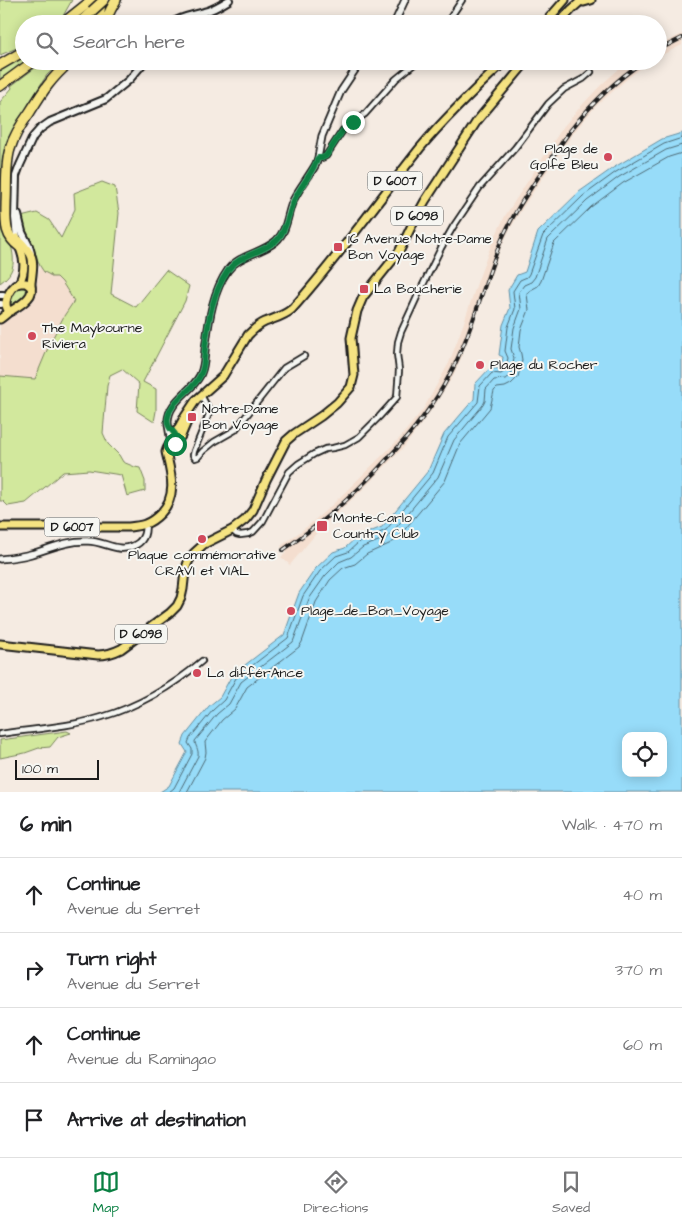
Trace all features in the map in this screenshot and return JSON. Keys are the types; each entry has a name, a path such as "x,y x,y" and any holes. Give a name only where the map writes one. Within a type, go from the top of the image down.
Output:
{"highway":[{"path":"75,15 90,5 102,0 100,15"},
{"path":"107,15 116,0"},
{"path":"0,65 15,56"},
{"path":"0,86 22,70"},
{"path":"20,247 8,233 6,226 7,160 19,127 50,80 61,70"},
{"path":"6,217 11,230 17,238"}],"main road":[{"path":"188,15 220,6 229,0"},
{"path":"552,15 565,0"},
{"path":"567,15 581,0 587,2 591,0"},
{"path":"11,310 1,307 1,295 19,283 23,274 23,254 17,238 15,218 16,176 30,142 36,133 50,122 106,99 129,80 137,70"},
{"name":"D 6007","path":"0,527 129,527 151,522 160,514 164,510 172,491 172,478 168,458 170,452 190,411 201,395 223,376 253,330 292,309 342,249 421,148 475,89 495,70"},
{"name":"D 6098","path":"0,644 107,655 114,653 177,606 181,598 185,571 194,553 204,544 232,530 246,520 286,441 337,403 351,387 354,375 351,338 357,311 363,297 399,252 414,221 477,121 520,70"},
{"path":"0,319 15,309 32,292 34,266 29,246 22,232 16,207"},
{"path":"17,238 31,254"},
{"path":"19,283 26,283 31,287"}],"street":[{"path":"398,15 405,0"},
{"path":"452,15 462,0"},
{"path":"176,438 169,428 168,416 172,406 197,381 202,372 214,298 228,270 236,262 266,248 281,235 285,228 292,202 311,173 318,158 322,136 341,90 355,70"},
{"path":"318,158 326,156 343,130 365,114 396,78 406,70"},
{"path":"232,530 240,535 253,532 262,521 289,472 314,454 325,449 345,445 359,437 397,397 399,370 398,342 418,294 449,234 480,186 514,148 548,104 564,89 584,79 591,72"},
{"path":"201,395 209,410 209,414 194,451 193,455 195,458 214,442 235,430 284,368 304,356"},
{"path":"0,559 87,540 124,549 140,542 144,537 145,524"},
{"path":"0,734 58,727 102,717 135,705 171,686 202,661"}],"shaded area":[{"path":"682,34 682,45 667,52 667,42"},
{"path":"618,70 638,70 595,107 575,131 523,207 501,247 453,376 434,406 405,446 319,530 290,565 281,557 286,553 281,546 333,504 399,439 424,408 449,363 492,243 505,216 563,127 601,85"},
{"path":"40,266 44,272 57,277 62,282 74,301 64,316 35,379 0,376 0,322 19,313 34,300"}],"green space":[{"path":"0,0 72,0 64,15 15,15 15,49 0,55"},
{"path":"15,62 15,70 0,80 0,71"},
{"path":"32,70 53,70 41,84 14,129 4,233 11,246 13,265 9,275 0,283 0,102 12,88 11,86"},
{"path":"102,182 115,187 119,213 111,294 136,307 166,270 189,286 185,301 143,382 156,389 154,422 137,411 139,384 122,369 110,375 107,386 103,433 108,444 123,462 140,468 145,481 145,491 127,496 121,475 89,470 63,472 26,503 8,506 3,501 0,501 0,376 35,379 50,343 74,301 62,282 57,277 51,277 44,272 40,266 21,217 37,213 49,220 61,238 75,209 74,193"},
{"path":"20,287 26,288 27,294 12,306 9,306 6,298"},
{"path":"67,731 71,733 58,737 50,747 0,758 0,740"}],"water":[{"path":"682,133 682,792 160,792 169,786 187,752 182,744 185,736 209,706 220,697 232,675 284,635 299,593 316,568 333,552 345,548 357,537 382,527 428,471 444,434 474,399 475,384 490,368 501,369 503,357 499,355 503,325 510,308 508,290 517,275 525,272 538,232 579,192 613,168 662,139"}],"railway":[{"path":"667,46 682,38"},
{"path":"283,550 312,529 351,495 376,471 414,429 443,387 457,360 499,246 521,202 578,121 595,102 632,70"}],"place":[{"name":"Plage de Golfe Bleu","path":"608,157"},
{"name":"16 Avenue Notre-Dame Bon Voyage","path":"338,247"},
{"name":"La Boucherie","path":"364,289"},
{"name":"The Maybourne Riviera","path":"32,336"},
{"name":"Plage du Rocher","path":"480,365"},
{"name":"Notre-Dame Bon Voyage","path":"192,417"},
{"name":"Monte-Carlo Country Club","path":"322,526"},
{"name":"Plaque commémorative CRAVI et VIAL","path":"202,539"},
{"name":"Plage_de_Bon_Voyage","path":"291,611"},
{"name":"La différAnce","path":"197,673"}],"route":[{"path":"175,444 176,437 169,428 168,416 172,406 197,381 202,372 214,298 228,270 244,257 266,248 276,241 285,228 292,202 311,173 318,158 326,156 343,130 353,122"}]}
